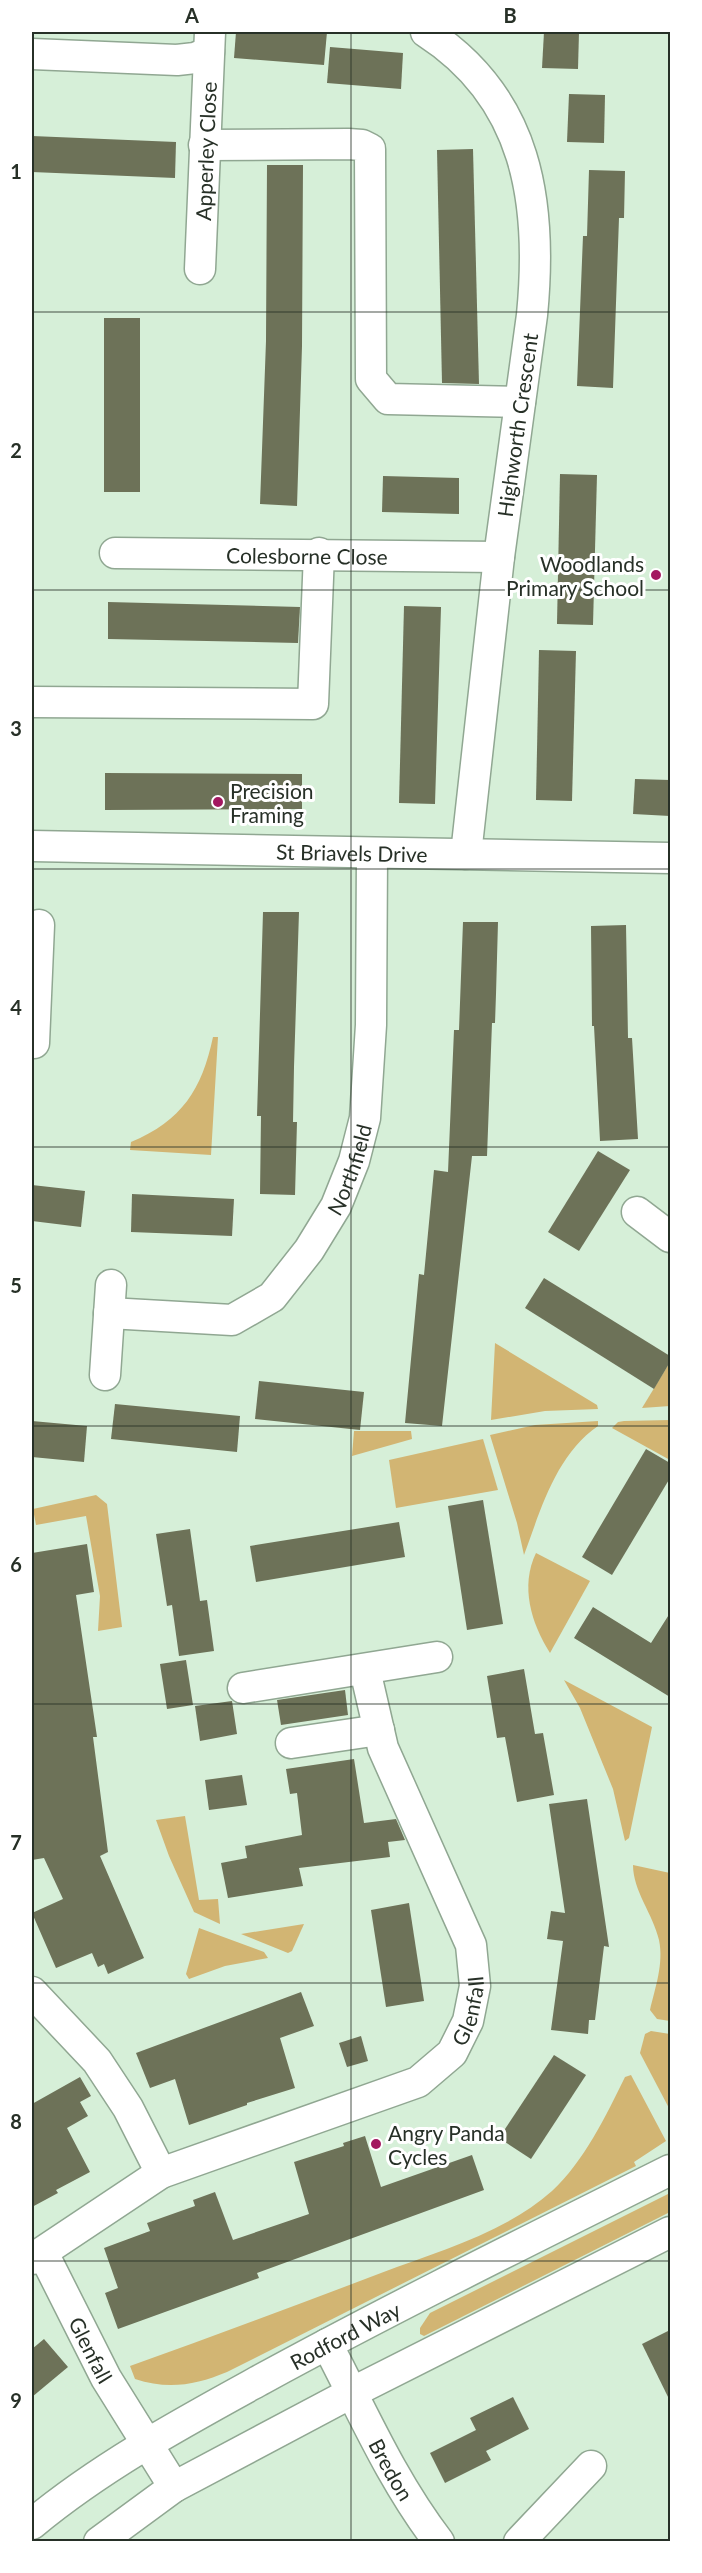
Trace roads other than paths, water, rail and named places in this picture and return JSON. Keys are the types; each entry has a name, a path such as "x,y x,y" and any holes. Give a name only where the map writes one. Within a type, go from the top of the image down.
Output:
{"street":[{"name":"Highworth Crescent","path":"426,32 446,45 483,80 507,118 524,161 533,214 536,277 499,557 466,854"},
{"path":"32,54 177,60 195,58 209,42"},
{"name":"Apperley Close","path":"200,269 209,42"},
{"path":"204,146 348,144 362,145 370,149 370,379 388,399 520,402"},
{"name":"Colesborne Close","path":"115,553 319,553 499,557"},
{"path":"32,702 313,704 319,553"},
{"name":"St Briavels Drive","path":"32,846 670,858"},
{"name":"Northfield","path":"105,1375 110,1299 232,1320 272,1297 309,1250 336,1206 354,1161 365,1118 371,1025 372,854"},
{"path":"34,1043 33,989 39,925"},
{"path":"637,1212 670,1237"},
{"path":"243,1688 437,1657"},
{"name":"Glenfall","path":"174,2487 106,2378 37,2256 160,2173 418,2082 452,2053 468,2021 475,1986 471,1945 383,1748 365,1670"},
{"path":"291,1743 378,1730"},
{"path":"32,1992 97,2061 128,2108 160,2173"},
{"name":"Rodford Way","path":"32,2524 58,2502 147,2443 327,2343 670,2170"},
{"path":"99,2541 174,2487 353,2392 670,2232"},
{"name":"Bredon","path":"327,2343 386,2463 422,2520 439,2541"},
{"path":"519,2541 591,2466"}],"place":[{"name":"Woodlands Primary School","path":"656,575"},
{"name":"Precision Framing","path":"218,802"},
{"name":"Angry Panda Cycles","path":"376,2144"}]}
